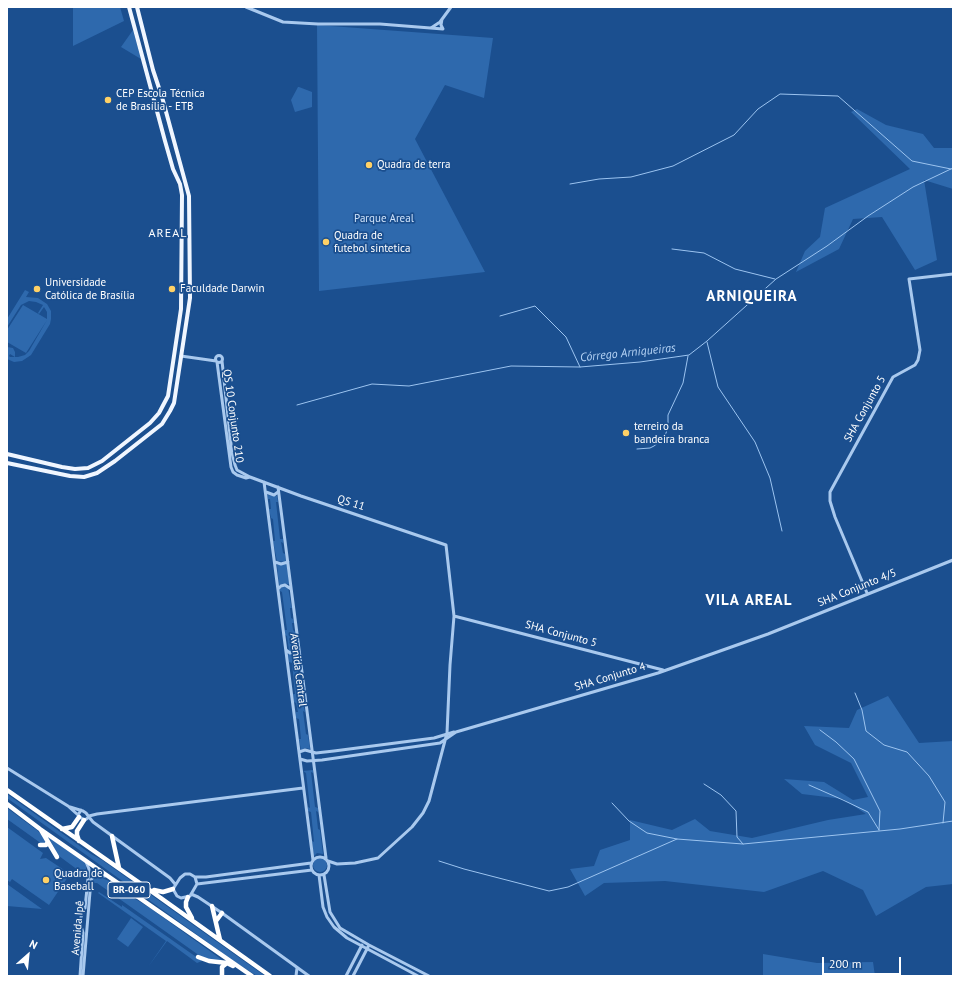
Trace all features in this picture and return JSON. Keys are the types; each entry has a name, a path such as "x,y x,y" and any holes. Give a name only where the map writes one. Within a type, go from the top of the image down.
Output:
{"highway":[{"name":"BR-060","path":"7,790 270,976"},
{"name":"BR-060","path":"7,804 40,829 252,976"},
{"path":"62,829 72,827 78,816"},
{"path":"79,841 77,831 87,818"},
{"path":"40,829 57,857"},
{"path":"112,836 119,868"},
{"path":"40,845 46,845 48,842"},
{"path":"144,886 160,892 165,892 174,886"},
{"path":"190,896 186,905 187,911 197,923"},
{"path":"212,906 220,940"},
{"path":"216,921 222,913"},
{"path":"198,957 209,961 227,963 244,970"},
{"path":"222,976 222,967 227,963"}],"main road":[{"path":"129,7 173,169 181,189 182,294 170,388 162,409 150,423 110,454 88,468 75,469 62,467 9,454 8,463 65,476 78,477 102,471 162,424 174,403 187,324 190,298 190,232 188,191 153,70 137,7"},
{"path":"154,98 159,99 162,97"},
{"path":"157,112 160,110 165,110"},
{"path":"182,233 187,234 190,232"},
{"path":"182,241 186,240 190,243"},
{"path":"179,320 182,323 187,324"},
{"path":"178,329 185,331"},
{"path":"110,454 111,458 115,461"},
{"path":"88,468 89,475"}],"street":[{"path":"246,7 282,22 326,25 380,24 443,29 441,25 442,19"},
{"path":"430,28 442,19 452,7"},
{"name":"SHA Conjunto 5","path":"867,593 835,517 830,501 830,492 892,377 915,365 918,360 920,350 908,279 953,274"},
{"path":"181,356 216,360 220,363 222,361 222,357 219,356 216,360"},
{"name":"QS 10 Conjunto 210","path":"216,360 229,457 233,472"},
{"name":"QS 10 Conjunto 210","path":"222,361 232,453 234,465 237,470"},
{"name":"QS 11","path":"237,470 250,478"},
{"name":"QS 11","path":"233,472 446,545 454,616"},
{"name":"Avenida Central","path":"264,482 312,862"},
{"name":"Avenida Central","path":"278,487 298,651 327,859"},
{"path":"266,492 274,495 278,492"},
{"name":"SHA Conjunto 4/5","path":"768,634 867,593 953,560"},
{"path":"275,562 281,564 288,562"},
{"path":"278,589 281,586 285,586 291,589"},
{"path":"197,884 312,870 319,875 324,874 337,864 355,863 378,858 412,827 423,813 429,801 446,739 454,616"},
{"name":"SHA Conjunto 5","path":"454,616 664,670"},
{"name":"SHA Conjunto 4","path":"447,733 456,732 653,674 768,634"},
{"path":"286,650 292,653 298,651"},
{"path":"653,674 655,670 654,667"},
{"name":"SHA Conjunto 4","path":"438,744 456,732"},
{"path":"299,752 305,750 320,752 441,736 447,733"},
{"path":"441,736 446,739"},
{"path":"413,740 414,747"},
{"path":"405,741 407,744 406,748"},
{"path":"300,759 307,761 322,760 438,744 442,746 443,749"},
{"path":"320,752 322,760"},
{"path":"7,768 68,806 78,816 87,818 97,814 303,788"},
{"path":"68,806 97,814"},
{"path":"78,816 83,811"},
{"path":"83,811 87,818 92,822 170,878 174,886 175,894 179,897 198,897 309,976"},
{"path":"170,878 180,878 188,874 195,877 206,877 297,865 312,862 318,857 327,859 337,864"},
{"name":"Avenida Ipê","path":"81,976 83,933 81,917 85,908 89,869 84,859"},
{"path":"327,859 329,869"},
{"path":"312,862 312,870"},
{"path":"297,865 297,872"},
{"name":"Avenida Ipê","path":"81,976 91,880 93,875 97,874 110,877"},
{"path":"324,874 328,904 332,917 337,924 345,931 369,945 429,976"},
{"path":"319,875 323,907 330,922 343,935 418,976"},
{"path":"190,896 197,884 195,877"},
{"path":"205,883 206,877"},
{"path":"174,886 180,878"},
{"path":"194,889 198,897"},
{"path":"346,976 364,941"},
{"path":"353,976 369,945"},
{"path":"296,976 297,968"}],"green space":[{"path":"73,7 120,7 124,21 73,46"},
{"name":"Parque Areal","path":"317,25 493,38 484,98 445,85 415,139 485,272 319,291"},
{"path":"133,30 141,59 121,47"},
{"path":"298,87 312,92 312,107 295,112 291,100"},
{"path":"857,109 886,125 923,134 934,148 953,148 953,189 924,180 937,260 915,270 882,217 853,219 839,249 796,272 805,251 820,237 825,208 910,169 851,112"},
{"path":"25,290 29,292 26,297 38,298 47,304 51,311 51,319 50,324 31,355 22,361 14,362 7,359 7,347 13,348 15,357 25,355 29,351 47,320 26,353 7,342 7,330 23,305 47,319 47,312 44,307 39,314 38,313 43,305 29,301 21,305 7,327 7,319"},
{"path":"267,495 277,496 278,502 276,502 280,539 283,539 283,543 281,542 286,562 277,561 273,541 275,541 273,519 271,518 269,509 271,509 270,499 268,499"},
{"path":"287,564 289,584 279,585 277,565"},
{"path":"284,586 288,587 292,608 290,608 291,618 293,619 294,623 292,623 293,630 295,632 295,634 293,633 294,642 296,643 297,650 293,652 289,651 287,636 285,635 285,630 287,630 282,592 280,591 280,589"},
{"path":"298,653 298,657 296,657 302,705 305,712 303,711 306,734 308,735 310,749 305,748 301,750 299,739 301,739 299,719 296,718 296,712 298,712 293,694 295,694 292,663 289,662 288,654"},
{"path":"888,696 919,743 953,741 953,884 926,887 876,916 863,890 823,871 764,892 665,881 604,883 585,896 570,869 594,866 600,850 630,840 630,820 672,830 695,819 710,831 752,838 828,820 866,814 843,799 802,794 784,779 824,782 853,800 868,797 851,763 815,745 804,726 849,728 857,710"},
{"path":"313,770 313,773 311,772 315,807 318,808 318,812 316,811 323,854 317,853 314,856 311,812 308,811 308,807 310,808 306,773 303,771"},
{"path":"7,794 265,976 257,976 235,962 7,798"},
{"path":"7,808 38,831 47,843 42,844 7,819"},
{"path":"7,827 43,853 40,859 46,858 70,874 49,905 12,879 10,882 7,880"},
{"path":"47,835 84,862 86,866 86,876 59,856"},
{"path":"317,858 323,858 327,862 327,868 323,872 317,872 313,868 313,862"},
{"path":"96,876 109,881 121,890 122,893 124,892 150,908 225,962 206,959 200,956 97,883 93,883 93,878"},
{"path":"7,884 42,909 7,906"},
{"path":"99,892 122,907 122,905 202,961 197,963 167,941 148,967 166,941 98,893"},
{"path":"131,918 143,927 128,947 117,939"},
{"path":"763,954 817,963 873,962 875,976 763,976"}],"waterway":[{"path":"570,184 599,179 631,177 673,166 734,135 758,109 780,94 838,96 912,161 951,169"},
{"name":"Córrego Arniqueiras","path":"297,405 372,384 409,386 511,366 580,367 640,362 689,355 707,341 776,279 913,187 953,168"},
{"path":"672,249 704,253 735,269 775,279"},
{"path":"500,316 535,306 566,337 580,367"},
{"path":"707,342 718,387 755,442 770,478 782,531"},
{"path":"637,449 650,448 663,439 668,427 668,415 683,383 688,356"},
{"path":"855,693 862,710 866,731 884,745 907,752 929,776 945,802 943,823"},
{"path":"820,730 836,742 854,759 880,811 879,830"},
{"path":"704,784 721,795 736,811 737,837 743,844"},
{"path":"809,785 868,812 879,830"},
{"path":"612,803 629,821 647,833 677,839"},
{"path":"439,861 549,891 568,887 677,839 743,844 900,829 953,821"}],"place":[{"name":"CEP Escola Técnica de Brasília - ETB","path":"108,100"},
{"name":"Quadra de terra","path":"369,165"},
{"name":"Quadra de futebol sintetica","path":"326,242"},
{"name":"Universidade Católica de Brasília","path":"37,289"},
{"name":"Faculdade Darwin","path":"172,289"},
{"name":"terreiro da bandeira branca","path":"626,433"},
{"name":"Quadra de Baseball","path":"46,880"}],"district":[{"name":"AREAL","path":"168,234"},
{"name":"ARNIQUEIRA","path":"752,297"},
{"name":"VILA AREAL","path":"749,601"}]}
